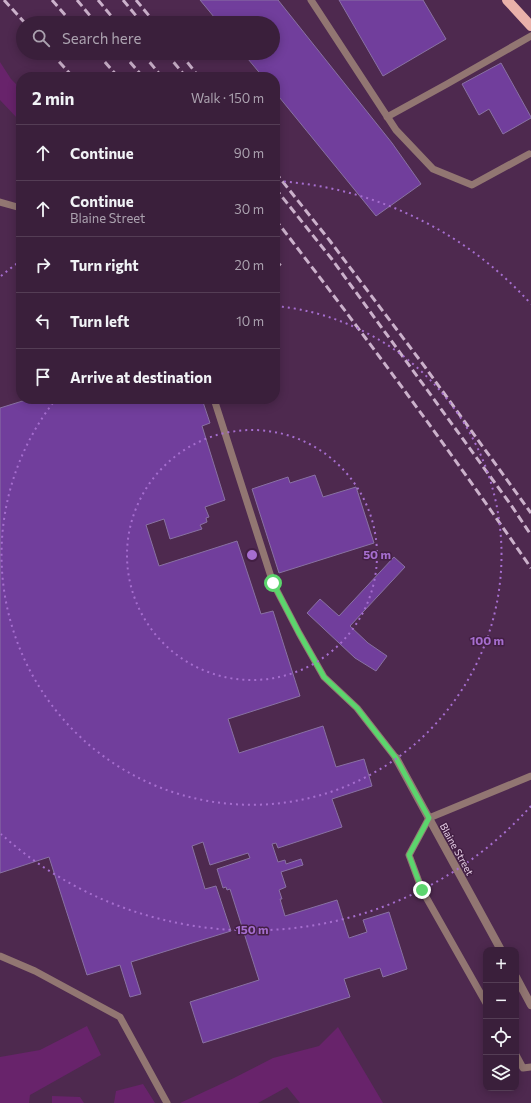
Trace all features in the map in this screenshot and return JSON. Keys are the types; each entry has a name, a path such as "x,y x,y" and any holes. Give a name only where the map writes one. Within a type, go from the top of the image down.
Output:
{"main road":[{"path":"507,0 531,26"}],"street":[{"name":"Blaine Street","path":"396,758 499,947"},
{"path":"519,983 531,1005"}],"lane":[{"path":"311,0 396,130 433,169 472,185 530,155"},
{"path":"388,117 531,36"},
{"path":"0,202 16,207"},
{"path":"216,404 273,583 324,677 357,708 396,758"},
{"path":"483,998 422,890 409,855 429,818 531,776"},
{"path":"0,956 35,972 120,1017 167,1103"},
{"path":"519,1061 523,1068 531,1067"}],"shaded area":[{"path":"0,62 16,84 16,117 0,100"},
{"path":"87,1026 101,1055 30,1095 29,1103 0,1103 0,1057 40,1050"},
{"path":"338,1027 383,1103 300,1103 287,1087 258,1103 180,1103 273,1058 319,1046"},
{"path":"143,1084 155,1103 114,1103 116,1091"},
{"path":"52,1096 80,1097 84,1103 52,1103"}],"building":[{"path":"200,0 278,0 392,143 421,184 376,216 280,98 280,72 259,72 249,60 280,60 280,16 213,16"},
{"path":"339,0 423,0 446,39 383,76"},
{"path":"501,63 531,117 503,134 489,109 479,115 462,84"},
{"path":"16,403 204,404 210,423 202,426 225,500 205,507 209,517 206,518 207,522 200,525 202,529 170,539 164,519 146,525 159,566 237,541 261,614 273,611 300,696 228,719 239,753 323,726 336,767 364,759 372,786 332,799 342,827 278,848 276,843 272,844 278,862 285,860 286,864 301,859 303,865 281,872 286,887 279,890 285,916 337,900 349,938 367,932 363,920 389,912 407,969 383,977 380,968 344,979 350,997 203,1043 190,1002 259,980 230,889 227,890 226,887 223,888 217,869 250,858 248,853 210,865 203,842 192,846 205,889 216,886 231,931 131,962 141,994 130,997 120,965 87,975 49,857 0,873 0,408"},
{"path":"315,475 323,497 356,487 374,543 279,573 252,489 288,477 290,483"},
{"path":"394,557 405,567 350,626 368,643 387,656 376,671 355,658 307,613 320,599 339,616"}],"railway":[{"path":"4,0 19,16"},
{"path":"52,0 66,16"},
{"path":"77,0 90,16"},
{"path":"98,0 111,16"},
{"path":"123,0 136,16"},
{"path":"136,0 149,16"},
{"path":"57,60 68,72"},
{"path":"103,60 114,72"},
{"path":"128,60 139,72"},
{"path":"148,60 158,72"},
{"path":"172,60 182,72"},
{"path":"186,60 195,72"},
{"path":"280,178 330,241 425,367 531,513"},
{"path":"280,194 331,258 511,505 531,535"},
{"path":"280,226 341,305 469,479 531,568"}],"route":[{"path":"273,583 324,677 357,708 396,758 429,818 409,855 422,890"}]}
